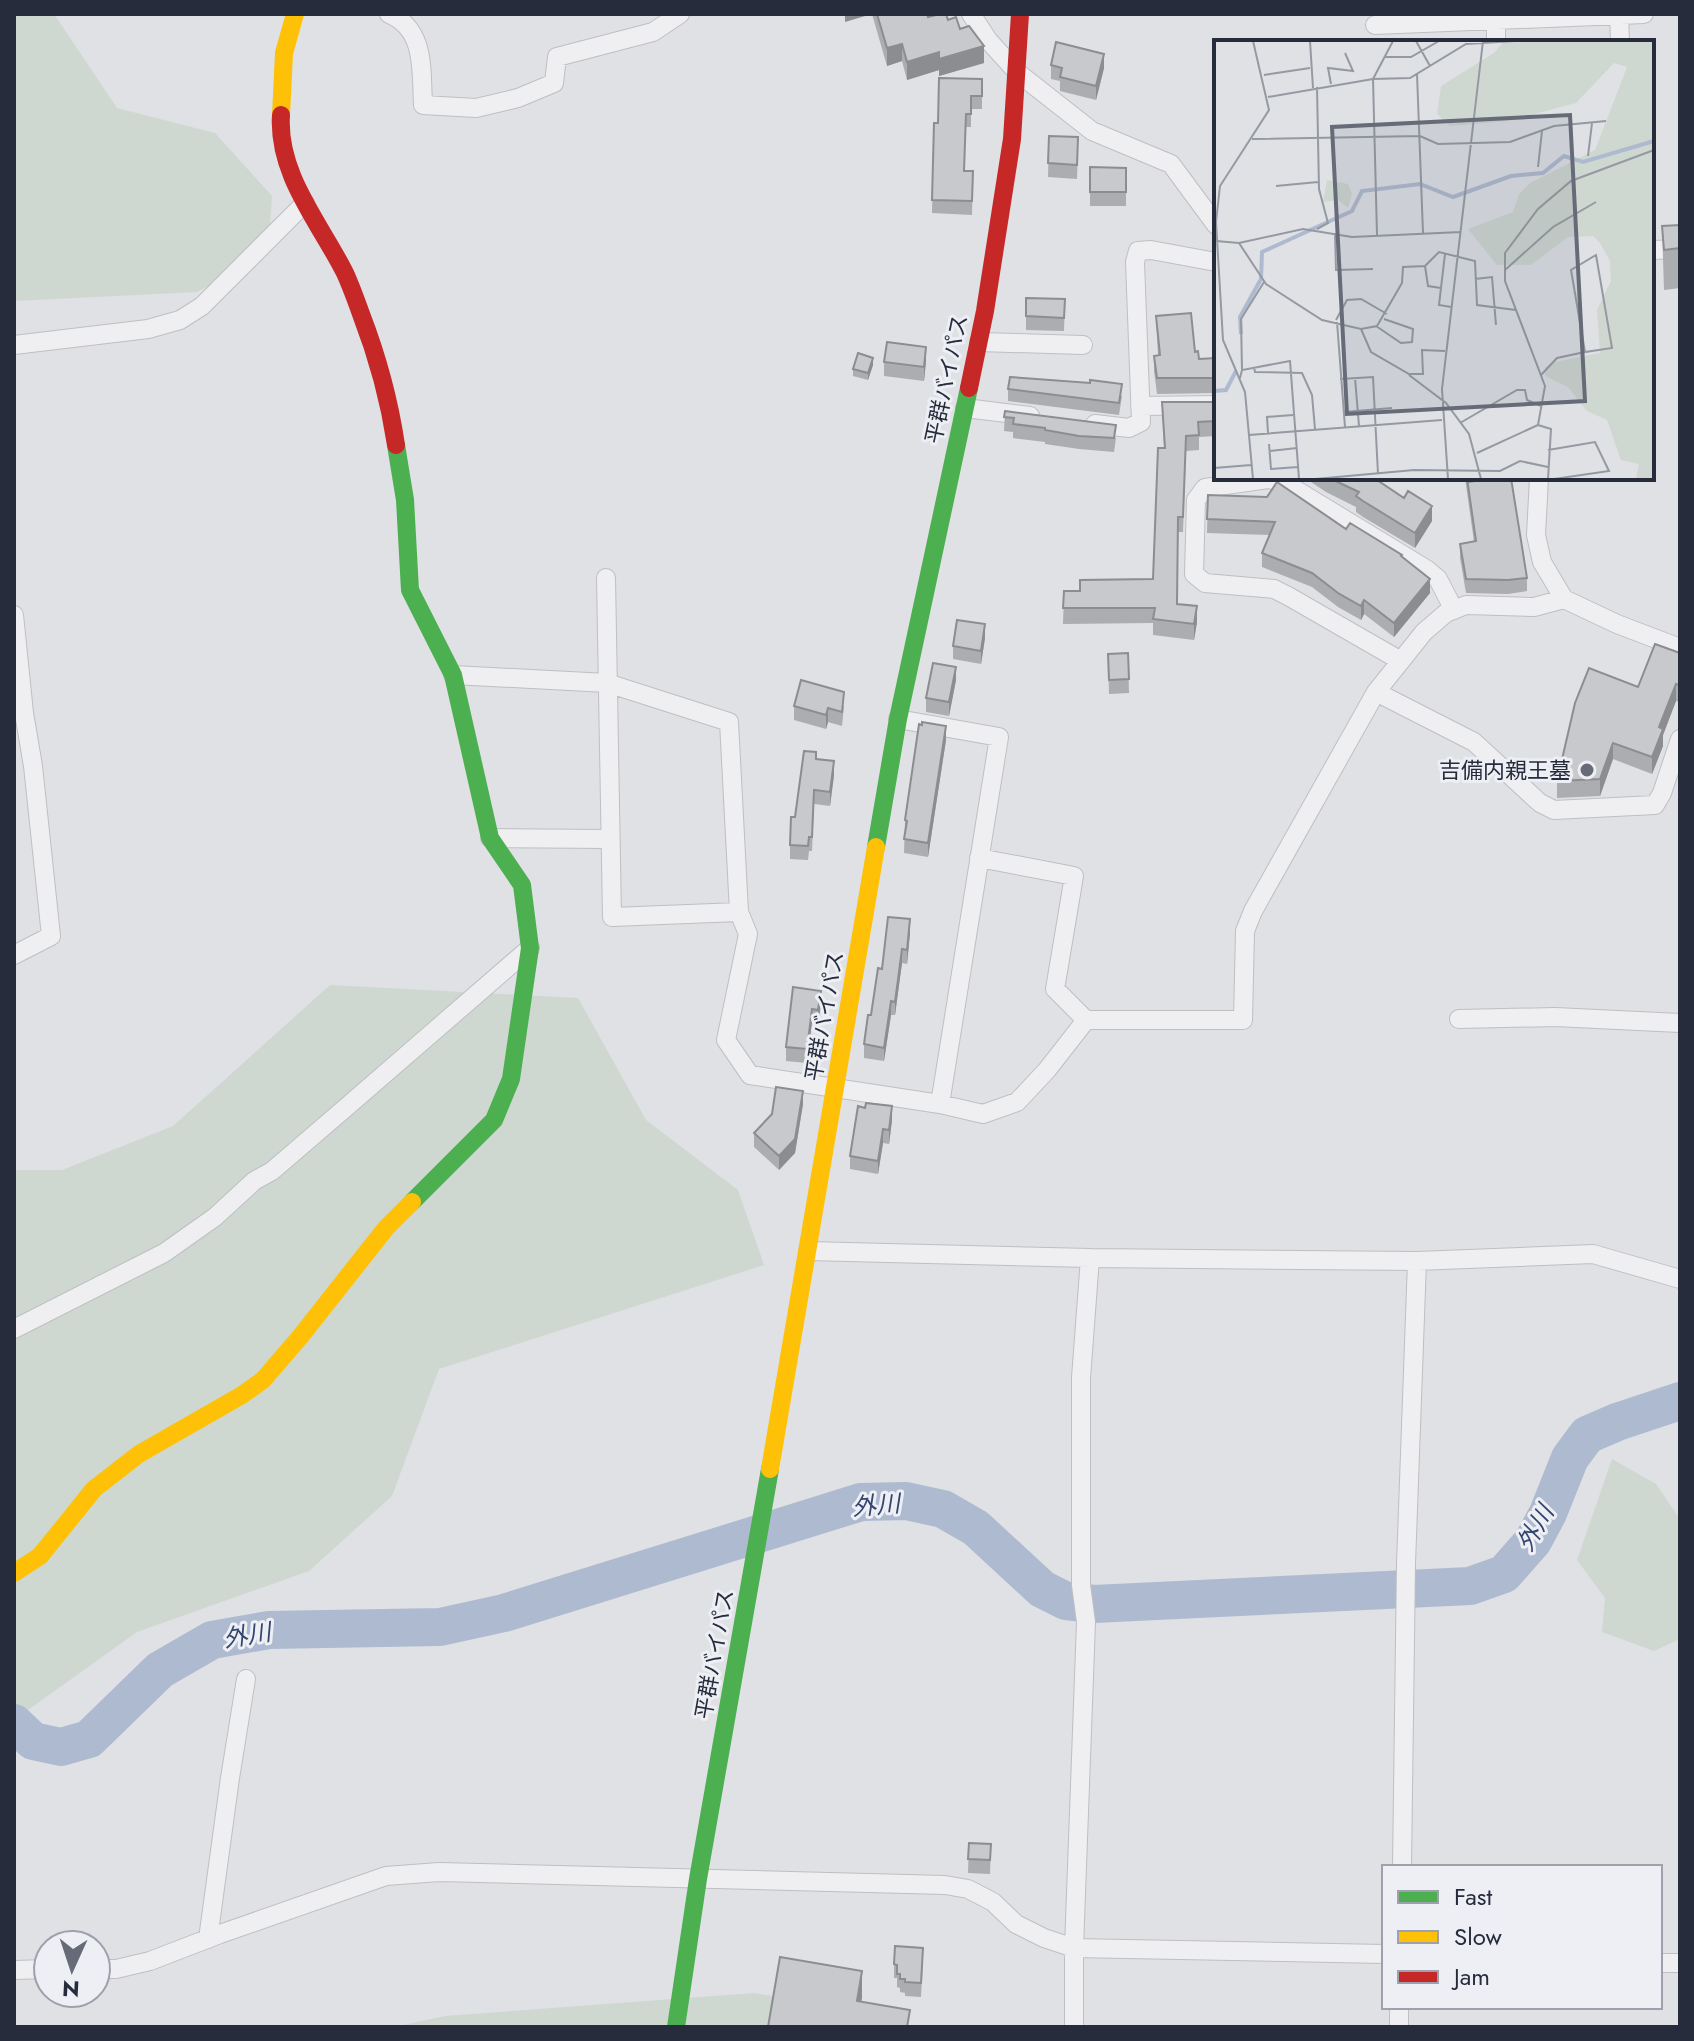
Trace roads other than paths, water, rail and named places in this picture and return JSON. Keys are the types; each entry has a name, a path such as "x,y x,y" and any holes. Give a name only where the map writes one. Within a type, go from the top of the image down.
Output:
{"main road":[{"path":"14,1573 40,1556 94,1489 128,1462 263,1380 386,1228 494,1120 511,1079 530,948 522,885 490,838 453,675 410,590 405,500 389,399 372,343 346,275 305,203 286,160 280,125 284,53 295,14"},
{"name":"平群バイパス","path":"676,2027 698,1879 898,719 985,311 1012,139 1020,14"}],"street":[{"path":"389,14 412,30 420,54 423,105 476,108 518,98 554,83 557,57 653,32 680,14"},
{"path":"971,14 988,40 1017,72 1092,131 1171,164 1214,222"},
{"path":"1619,14 1620,40"},
{"path":"1375,25 1496,17 1644,14"},
{"path":"1496,17 1496,40"},
{"path":"14,345 148,329 180,320 202,306 305,203"},
{"path":"1654,250 1680,249"},
{"path":"1085,422 1129,428 1141,422 1135,262 1138,251 1151,250 1214,262"},
{"path":"979,342 1083,345"},
{"path":"1140,406 1214,405"},
{"path":"965,408 1055,419"},
{"path":"1261,480 1205,488 1196,500 1194,574 1205,583 1274,589 1401,661"},
{"path":"1273,480 1283,482 1426,569 1438,579 1454,610"},
{"path":"1539,480 1536,535 1542,562 1564,599 1617,624 1680,648"},
{"path":"606,578 612,917 739,912"},
{"path":"979,858 1074,876 1055,989 1086,1020 1243,1020 1245,931 1249,921 1376,692 1424,632 1446,613 1466,605 1534,607 1564,599"},
{"path":"14,615 51,936 14,955"},
{"path":"453,675 607,683 729,722 739,912 748,934 726,1040 750,1075 940,1104 983,1114 1017,1102 1086,1020"},
{"path":"1376,692 1474,742 1540,803 1554,810 1655,805 1680,739"},
{"path":"898,719 999,737 940,1104"},
{"path":"490,838 610,839"},
{"path":"14,1329 164,1253 215,1217 530,948"},
{"path":"1459,1019 1555,1017 1680,1023"},
{"path":"808,1251 1417,1261 1593,1254 1680,1279"},
{"path":"1074,2027 1086,1622 1081,1585 1081,1378 1090,1258"},
{"path":"1402,1865 1404,1630 1417,1261"},
{"path":"208,1939 246,1679"},
{"path":"112,1969 150,1961 386,1876 439,1872 945,1885 968,1889 993,1902 1016,1924 1074,1948 1382,1954"}],"waterway":[{"name":"外川","path":"14,1723 33,1741 61,1747 89,1739 160,1670 212,1640 269,1630 440,1627 504,1613 861,1502 906,1501 943,1509 976,1528 1042,1589 1066,1601 1094,1604 1470,1586 1504,1574 1533,1541 1570,1458 1587,1435 1680,1401"}],"place":[{"name":"吉備内親王墓","path":"1587,770"}]}
